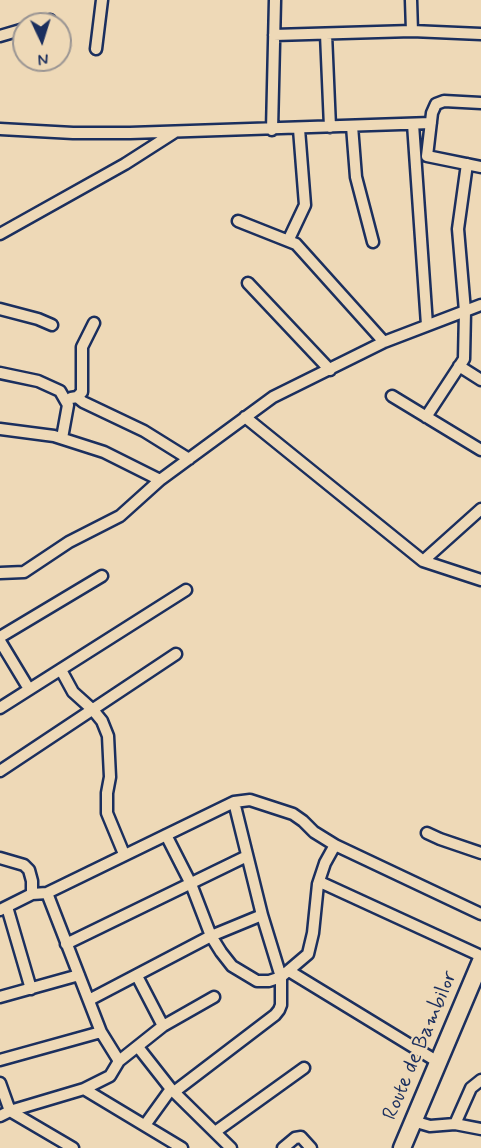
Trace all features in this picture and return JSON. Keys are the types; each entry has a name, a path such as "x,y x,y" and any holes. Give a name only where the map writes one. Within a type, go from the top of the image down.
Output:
{"main road":[{"name":"Route de Bambilor","path":"402,1148 481,961"}],"street":[{"path":"96,49 102,0"},
{"path":"272,130 275,0"},
{"path":"411,0 412,31"},
{"path":"274,35 412,31 481,34"},
{"path":"326,33 330,127"},
{"path":"481,103 444,101 436,104 430,123 427,156 481,167"},
{"path":"0,129 73,133 175,132 430,123"},
{"path":"413,124 427,325"},
{"path":"352,126 356,177 373,242"},
{"path":"288,241 306,205 299,129"},
{"path":"0,234 125,164 175,132"},
{"path":"426,417 464,359 465,311 458,229 467,164"},
{"path":"238,221 296,244 384,342"},
{"path":"248,283 330,370"},
{"path":"0,573 24,572 69,542 120,516 160,480 273,397 384,342 481,305"},
{"path":"0,309 52,325"},
{"path":"65,398 76,397 82,392 82,347 94,323"},
{"path":"459,366 481,380"},
{"path":"0,373 38,381 60,391 68,405 62,438"},
{"path":"392,396 481,450"},
{"path":"76,397 144,431 189,459"},
{"path":"245,417 423,561 481,580"},
{"path":"0,429 62,438 104,452 160,480"},
{"path":"423,561 481,510"},
{"path":"29,689 0,639 102,576"},
{"path":"0,708 186,590"},
{"path":"0,771 176,654"},
{"path":"61,670 73,692 102,721 108,736 110,777 107,813 124,854"},
{"path":"31,989 3,908 32,894 47,893 234,802 250,800 293,814 314,832 335,845 481,914"},
{"path":"145,1125 173,1091 275,1015 281,1005 285,974 262,915 234,802"},
{"path":"427,832 440,840 481,853"},
{"path":"166,835 191,884 212,936 232,966 257,981 269,981 285,974 308,954 320,882 325,863 335,845"},
{"path":"66,944 247,856"},
{"path":"0,858 24,865 29,870 32,894"},
{"path":"320,882 481,956"},
{"path":"47,893 101,1032 119,1061"},
{"path":"89,1000 212,936 262,915"},
{"path":"285,974 438,1062"},
{"path":"0,997 79,975"},
{"path":"137,976 163,1026"},
{"path":"5,1114 84,1089 110,1076 119,1061 163,1026 214,997"},
{"path":"0,1060 101,1032"},
{"path":"138,1047 173,1091 231,1148"},
{"path":"215,1132 304,1068"},
{"path":"455,1124 471,1088 481,1080"},
{"path":"0,1083 5,1114"},
{"path":"84,1089 182,1148"},
{"path":"5,1114 73,1148"},
{"path":"413,1121 437,1126 455,1124 481,1129"},
{"path":"283,1148 295,1138 301,1137 311,1148"}]}
